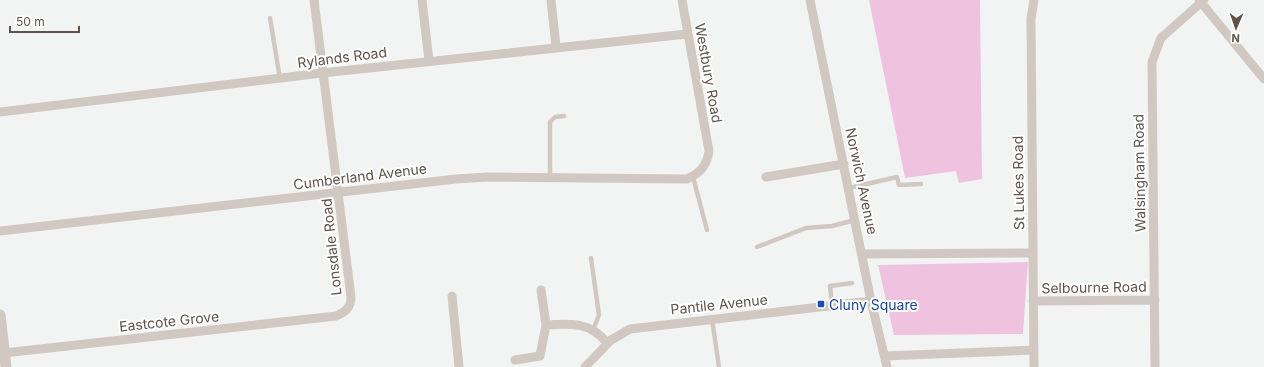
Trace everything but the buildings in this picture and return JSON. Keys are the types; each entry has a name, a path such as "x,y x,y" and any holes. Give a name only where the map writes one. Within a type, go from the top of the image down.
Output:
{"street":[{"name":"Lonsdale Road","path":"314,0 322,73 340,193 351,297 351,303 348,309 336,316"},
{"path":"422,0 428,61"},
{"path":"551,0 556,47"},
{"name":"Westbury Road","path":"682,0 708,151 705,165 701,171 693,177"},
{"name":"Norwich Avenue","path":"810,0 863,254 871,301 887,367"},
{"name":"St Lukes Road","path":"1034,0 1031,19 1034,367"},
{"path":"1202,1 1264,79"},
{"name":"Walsingham Road","path":"1156,367 1152,62 1162,38 1202,1"},
{"name":"Rylands Road","path":"0,112 322,73 687,34"},
{"path":"766,178 844,164"},
{"name":"Cumberland Avenue","path":"0,231 469,178 680,180 693,177"},
{"path":"863,254 1033,253"},
{"path":"515,360 539,358 546,325 542,290"},
{"path":"452,296 459,367"},
{"name":"Selbourne Road","path":"1033,301 1155,300"},
{"name":"Pantile Avenue","path":"585,367 607,343 622,332 630,329 871,301"},
{"path":"0,315 6,367"},
{"name":"Eastcote Grove","path":"4,353 336,316"},
{"path":"546,325 578,324 593,330 607,343"},
{"path":"885,356 1034,350"}],"lane":[{"path":"270,18 280,79"},
{"path":"550,178 550,122 555,117 564,116"},
{"path":"693,177 707,230"},
{"path":"849,188 897,177 899,185 920,184"},
{"path":"757,247 806,228 832,226 855,220"},
{"path":"591,258 599,316 593,330"},
{"path":"832,306 830,286 852,283"},
{"path":"712,319 718,367"}],"shaded area":[{"path":"869,0 980,0 982,179 959,183 956,171 905,178"},
{"path":"1028,262 1023,334 894,335 878,265"}],"place":[{"name":"Cluny Square","path":"821,304"}]}
